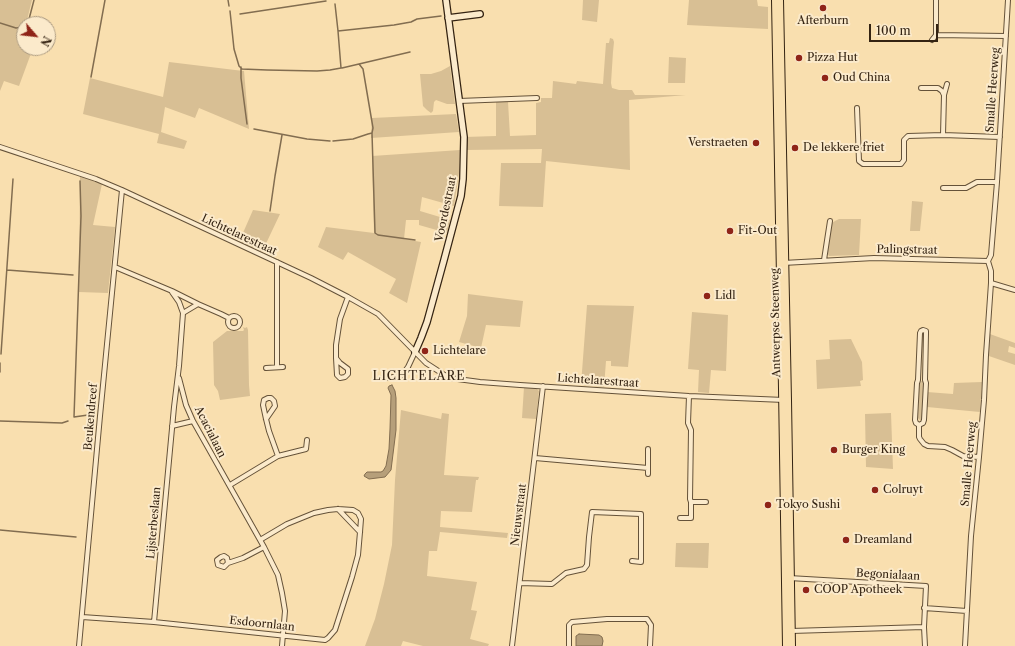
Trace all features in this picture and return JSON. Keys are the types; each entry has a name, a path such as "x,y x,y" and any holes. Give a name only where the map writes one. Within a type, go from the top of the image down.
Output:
{"main road":[{"name":"Antwerpse Steenweg","path":"775,0 789,631 792,646"},
{"name":"Antwerpse Steenweg","path":"780,0 782,263"},
{"name":"Antwerpse Steenweg","path":"786,646 789,631"}],"street":[{"name":"Voordestraat","path":"415,352 427,322 461,196 463,179 464,137 446,0"},
{"path":"932,40 936,35 936,0"},
{"name":"Smalle Heerweg","path":"965,646 971,536 984,400 991,283 991,271 988,261 991,255 997,182 1008,0"},
{"path":"448,18 480,14"},
{"path":"936,35 1006,36"},
{"path":"943,135 944,95 947,84"},
{"path":"921,88 938,88 944,95"},
{"path":"459,101 537,98"},
{"path":"858,108 859,161 863,164 901,164 904,160 904,140 908,136 943,135 1000,137"},
{"name":"Lichtelarestraat","path":"0,147 96,179 311,278 378,314 426,363 450,378 480,382 689,396 785,400"},
{"path":"943,188 966,188 977,182 997,182"},
{"name":"Beukendreef","path":"79,646 122,190"},
{"path":"824,260 830,222"},
{"name":"Palingstraat","path":"782,263 874,258 988,261"},
{"path":"277,262 277,367"},
{"path":"115,267 172,291 229,318"},
{"path":"991,283 1015,290"},
{"name":"Acacialaan","path":"172,291 179,302 183,313 178,374 186,405 193,421 230,485 278,575 285,611 282,646"},
{"path":"336,358 348,369 348,374 345,377 340,378 337,375 336,358 336,345 340,319 348,297"},
{"path":"183,313 198,304"},
{"path":"920,425 916,423 915,420 920,333 923,330 926,331 924,380 926,383 924,420 920,425 919,437 924,444 928,446 945,447 963,456 979,458"},
{"path":"382,378 402,375 408,367 415,352"},
{"path":"266,368 283,367"},
{"name":"Lijsterbeslaan","path":"154,622 178,374"},
{"path":"918,380 924,380"},
{"name":"Nieuwstraat","path":"512,646 543,386"},
{"path":"680,518 691,518 691,430 688,422 689,396"},
{"path":"266,419 275,406 274,401 271,398 266,399 263,402 266,419 278,456"},
{"path":"172,426 193,421"},
{"path":"230,485 278,456 306,449 307,440"},
{"path":"648,449 648,474"},
{"path":"535,458 648,468"},
{"path":"691,502 706,502"},
{"path":"338,509 360,532"},
{"name":"Esdoornlaan","path":"82,617 154,622 325,640 335,630 340,618 358,555 361,519 358,513 353,510 338,509 314,513 287,524 260,540"},
{"path":"520,583 552,584 566,573 584,569 587,565 592,512 641,514 641,562 632,561"},
{"path":"228,563 264,547"},
{"name":"Begonialaan","path":"788,578 926,586 924,608"},
{"path":"925,646 924,608 967,611"},
{"path":"569,646 569,625 572,622 607,619 647,619 651,625 650,646"},
{"path":"789,631 924,627"}],"shaded area":[{"path":"0,0 32,0 28,16 16,16 16,56 30,56 19,86 4,81 0,91"},
{"path":"583,0 599,0 597,22 582,20"},
{"path":"689,0 757,0 758,6 768,7 768,29 687,25"},
{"path":"610,38 613,39 614,42 611,83 612,88 619,90 632,90 635,95 686,95 629,100 630,170 546,161 543,207 499,206 501,163 541,163 542,149 466,150 465,137 496,136 496,102 508,102 510,136 536,135 536,103 541,102 541,98 552,98 553,81 576,84 577,81 603,84 606,43 609,43"},
{"path":"669,57 686,58 685,83 668,83"},
{"path":"169,62 244,71 249,129 199,108 195,118 165,107 161,132 187,141 184,149 157,143 159,134 83,114 90,78 163,97"},
{"path":"450,66 455,104 447,104 436,100 431,113 423,106 420,74 431,74"},
{"path":"456,114 459,132 371,138 372,118"},
{"path":"460,150 459,173 454,206 422,197 420,211 450,220 447,233 419,225 419,220 406,220 404,239 421,242 407,303 389,293 396,279 348,252 343,260 318,247 326,227 374,233 372,156"},
{"path":"80,176 102,184 93,225 115,227 108,293 79,292"},
{"path":"912,201 923,202 920,231 910,231"},
{"path":"253,210 280,214 262,252 239,242"},
{"path":"839,219 861,219 859,255 829,256 827,253 832,223"},
{"path":"468,294 523,301 520,327 486,325 481,348 459,342 467,316"},
{"path":"587,305 634,306 628,367 611,366 611,361 606,361 604,387 581,385"},
{"path":"692,312 728,315 726,371 711,370 709,393 698,392 699,370 688,369"},
{"path":"243,327 247,327 248,330 250,396 220,400 218,391 214,385 213,342 227,331 243,331"},
{"path":"987,333 1015,343 1015,348 1009,346 1008,352 1015,354 1015,365 986,355"},
{"path":"851,339 862,362 863,380 860,381 861,386 817,389 816,360 830,359 829,340"},
{"path":"921,381 925,384 923,419 921,421 918,418 919,382"},
{"path":"982,382 980,412 927,407 927,392 953,394 954,383"},
{"path":"392,385 396,398 396,430 391,470 385,477 369,479 364,476 367,472 381,472 386,466 389,449 391,395 388,388"},
{"path":"524,387 536,388 539,391 536,419 522,418"},
{"path":"401,410 441,419 442,413 449,414 444,475 479,477 478,480 476,480 472,512 441,511 440,527 508,533 507,538 440,532 437,551 429,551 427,576 477,582 471,610 477,611 470,639 489,644 488,646 423,646 403,641 401,646 365,646 375,619 392,545 395,480"},
{"path":"891,413 893,469 866,467 865,414"},
{"path":"676,543 709,543 708,568 675,567"},
{"path":"579,634 599,635 602,637 602,646 576,646 576,636"}],"waterway":[{"path":"30,16 34,0"},
{"path":"91,77 105,0"},
{"path":"228,0 229,6"},
{"path":"240,14 326,1"},
{"path":"335,4 338,31"},
{"path":"230,11 234,49 239,66 242,69 267,70 317,71 341,68 338,31 394,25 411,22 417,19 441,16"},
{"path":"0,23 16,28"},
{"path":"342,68 410,52"},
{"path":"359,64 363,69 373,128 375,233 378,235 415,240"},
{"path":"241,67 247,124"},
{"path":"254,129 307,139 330,141"},
{"path":"333,141 353,139 372,133"},
{"path":"270,211 282,135"},
{"path":"1,354 13,179"},
{"path":"80,181 81,216 74,417 95,414"},
{"path":"7,270 73,275"},
{"path":"0,363 0,372"},
{"path":"0,421 62,423 68,421"},
{"path":"0,530 76,537"}],"place":[{"name":"Afterburn","path":"823,8"},
{"name":"Pizza Hut","path":"799,58"},
{"name":"Oud China","path":"825,78"},
{"name":"Verstraeten","path":"756,143"},
{"name":"De lekkere friet","path":"795,148"},
{"name":"Fit-Out","path":"730,231"},
{"name":"Lidl","path":"707,296"},
{"name":"Lichtelare","path":"425,351"},
{"name":"Burger King","path":"834,450"},
{"name":"Colruyt","path":"875,490"},
{"name":"Tokyo Sushi","path":"768,505"},
{"name":"Dreamland","path":"846,540"},
{"name":"COOP Apotheek","path":"806,590"}],"district":[{"name":"LICHTELARE","path":"419,377"}]}
